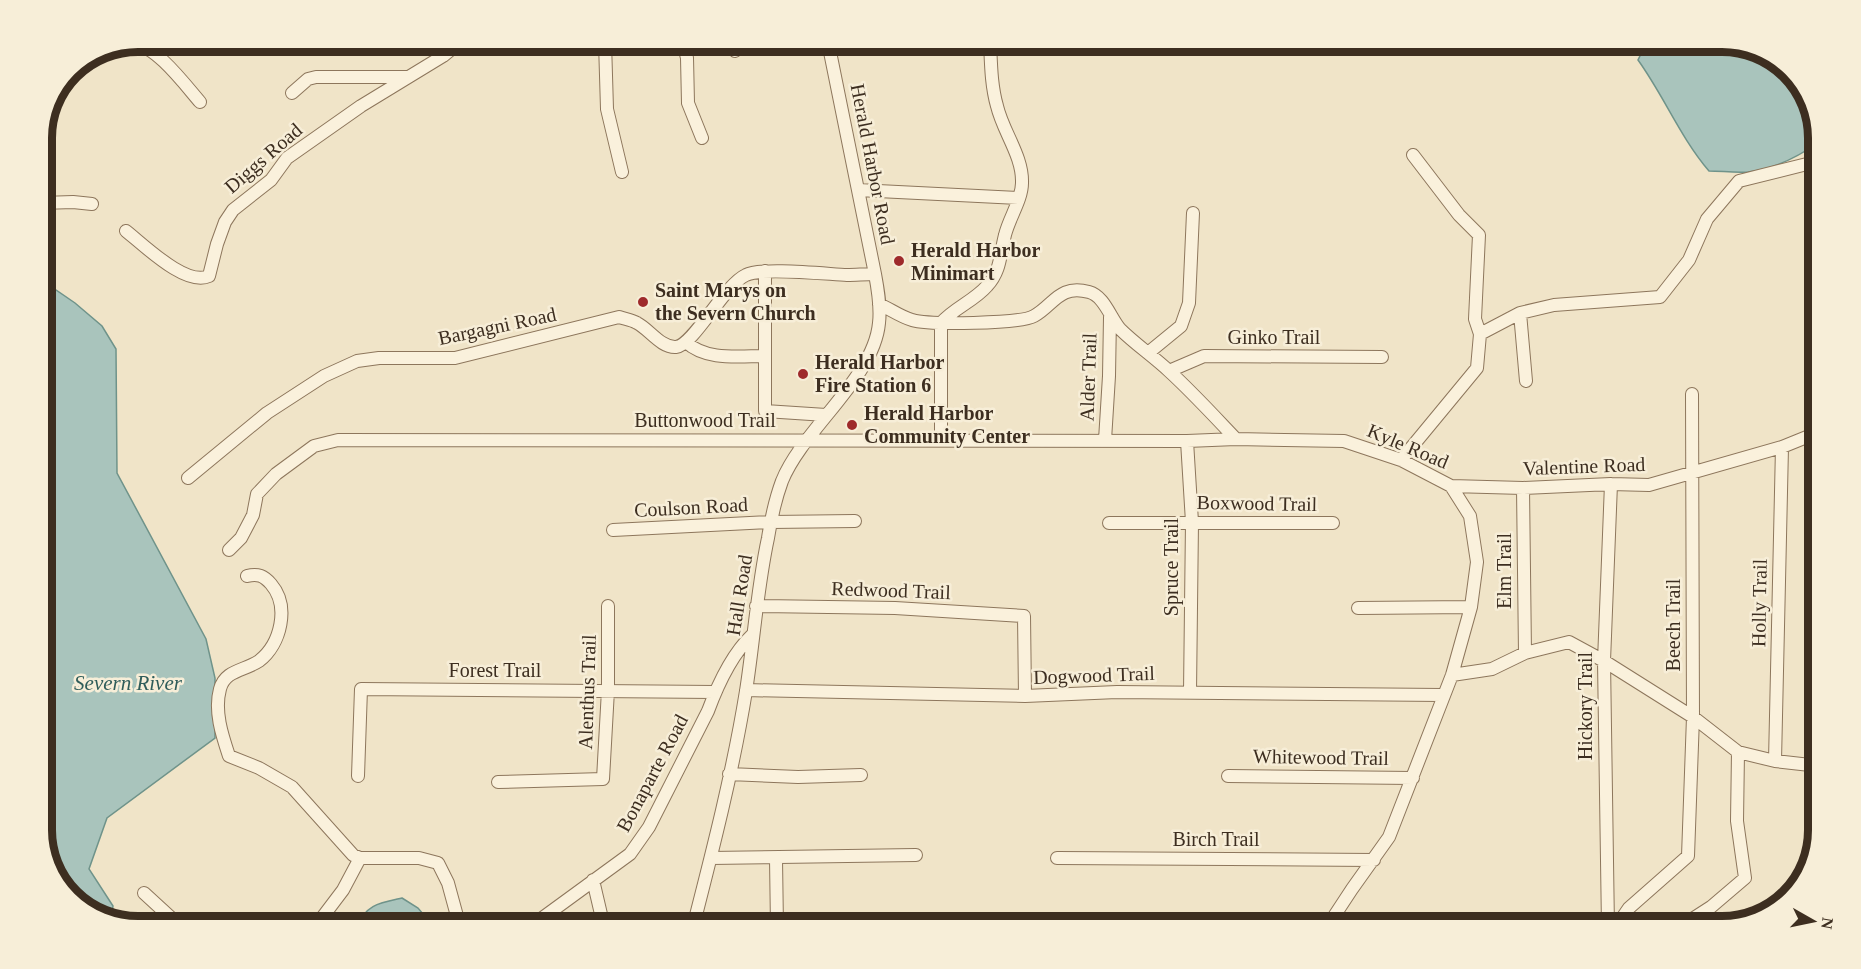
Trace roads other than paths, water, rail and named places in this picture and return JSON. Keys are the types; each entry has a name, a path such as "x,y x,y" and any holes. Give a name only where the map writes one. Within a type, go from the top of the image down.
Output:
{"street":[{"path":"150,52 161,59 200,102"},
{"name":"Diggs Road","path":"126,231 180,272 197,279 209,276 217,244 232,210 271,180 287,158 448,52"},
{"path":"605,52 607,109 622,172"},
{"path":"686,52 688,103 702,138"},
{"name":"Herald Harbor Road","path":"830,52 879,299"},
{"path":"941,440 941,323 948,315 977,295 996,274 1005,235 1023,185 1020,165 997,107 992,80 991,52"},
{"path":"292,93 308,79 316,77 407,77"},
{"path":"1401,460 1477,368 1480,334 1475,319 1479,235 1459,215 1413,155"},
{"path":"1480,334 1520,313 1554,305 1660,297 1689,260 1707,219 1739,181 1808,164"},
{"path":"858,190 1019,198"},
{"path":"53,203 92,204"},
{"path":"1148,353 1181,326 1189,303 1193,213"},
{"path":"686,342 740,278 747,274 765,271 875,274"},
{"path":"765,271 765,411 826,415"},
{"path":"879,299 911,320 941,323 1006,321 1033,317 1067,291 1089,292 1101,298 1110,316 1122,331 1169,371 1236,439"},
{"name":"Hall Road","path":"696,916 711,858 746,690 756,606 771,522 783,478 871,351 878,330 879,299"},
{"path":"1520,313 1526,381"},
{"name":"Alder Trail","path":"1105,440 1110,316"},
{"name":"Bargagni Road","path":"188,478 275,407 324,376 357,361 379,358 455,358 619,317 637,323 671,346 680,346 686,342 701,352 713,355 765,356"},
{"name":"Ginko Trail","path":"1169,371 1204,356 1382,357"},
{"name":"Beech Trail","path":"1624,916 1629,908 1688,856 1693,717 1692,394"},
{"name":"Valentine Road","path":"1451,486 1523,488 1611,484 1649,485 1691,471 1782,447 1808,436"},
{"name":"Buttonwood Trail","path":"229,550 241,538 254,515 257,494 276,474 305,452 327,441 363,439 1187,441 1236,439"},
{"name":"Kyle Road","path":"1236,439 1344,441 1401,460 1451,486 1470,516 1477,562 1471,607 1452,675 1389,837 1334,916"},
{"name":"Spruce Trail","path":"1187,441 1192,522 1190,692"},
{"name":"Holly Trail","path":"1775,761 1782,447"},
{"name":"Hickory Trail","path":"1608,916 1604,661 1611,484"},
{"name":"Elm Trail","path":"1523,488 1524,653"},
{"path":"771,522 855,521"},
{"name":"Coulson Road","path":"613,530 771,522"},
{"name":"Boxwood Trail","path":"1109,523 1333,523"},
{"path":"247,576 255,574 264,576 274,588 282,607 280,626 273,644 259,660 224,679 219,691 218,714 229,756 259,768 292,787 347,850 360,858 412,857 433,861 441,867 457,916"},
{"name":"Alenthus Trail","path":"498,782 603,779 608,690 608,606"},
{"name":"Redwood Trail","path":"756,606 895,608 1024,616 1025,696"},
{"path":"1358,608 1471,607"},
{"name":"Bonaparte Road","path":"545,916 630,854 649,827 708,711 715,692 742,645 752,635"},
{"path":"1452,675 1492,669 1524,653 1569,642 1604,661 1693,717 1738,752 1775,761 1808,764"},
{"name":"Forest Trail","path":"358,776 361,689 715,692"},
{"name":"Dogwood Trail","path":"746,690 1025,696 1190,692 1443,696"},
{"path":"1697,916 1744,878 1737,820 1738,752"},
{"path":"729,774 798,777 861,775"},
{"name":"Whitewood Trail","path":"1228,776 1413,778"},
{"path":"711,858 776,859 916,855"},
{"path":"323,916 343,890 360,858"},
{"name":"Birch Trail","path":"1057,858 1374,860"},
{"path":"776,859 777,916"},
{"path":"593,880 601,916"},
{"path":"144,893 169,916"}],"water":[{"path":"1642,52 1722,52 1739,54 1760,61 1787,82 1800,101 1807,122 1808,150 1767,168 1743,172 1709,171 1689,144 1638,60"},
{"name":"Severn River","path":"53,288 102,326 116,349 117,473 206,639 215,678 215,738 107,818 89,869 113,906 112,912 101,908 74,887 61,868 54,847"},
{"path":"402,898 418,908 425,916 362,916 369,909 387,901"}],"place":[{"name":"Herald Harbor Minimart","path":"899,261"},
{"name":"Saint Marys on the Severn Church","path":"643,302"},
{"name":"Herald Harbor Fire Station 6","path":"803,374"},
{"name":"Herald Harbor Community Center","path":"852,425"}]}
